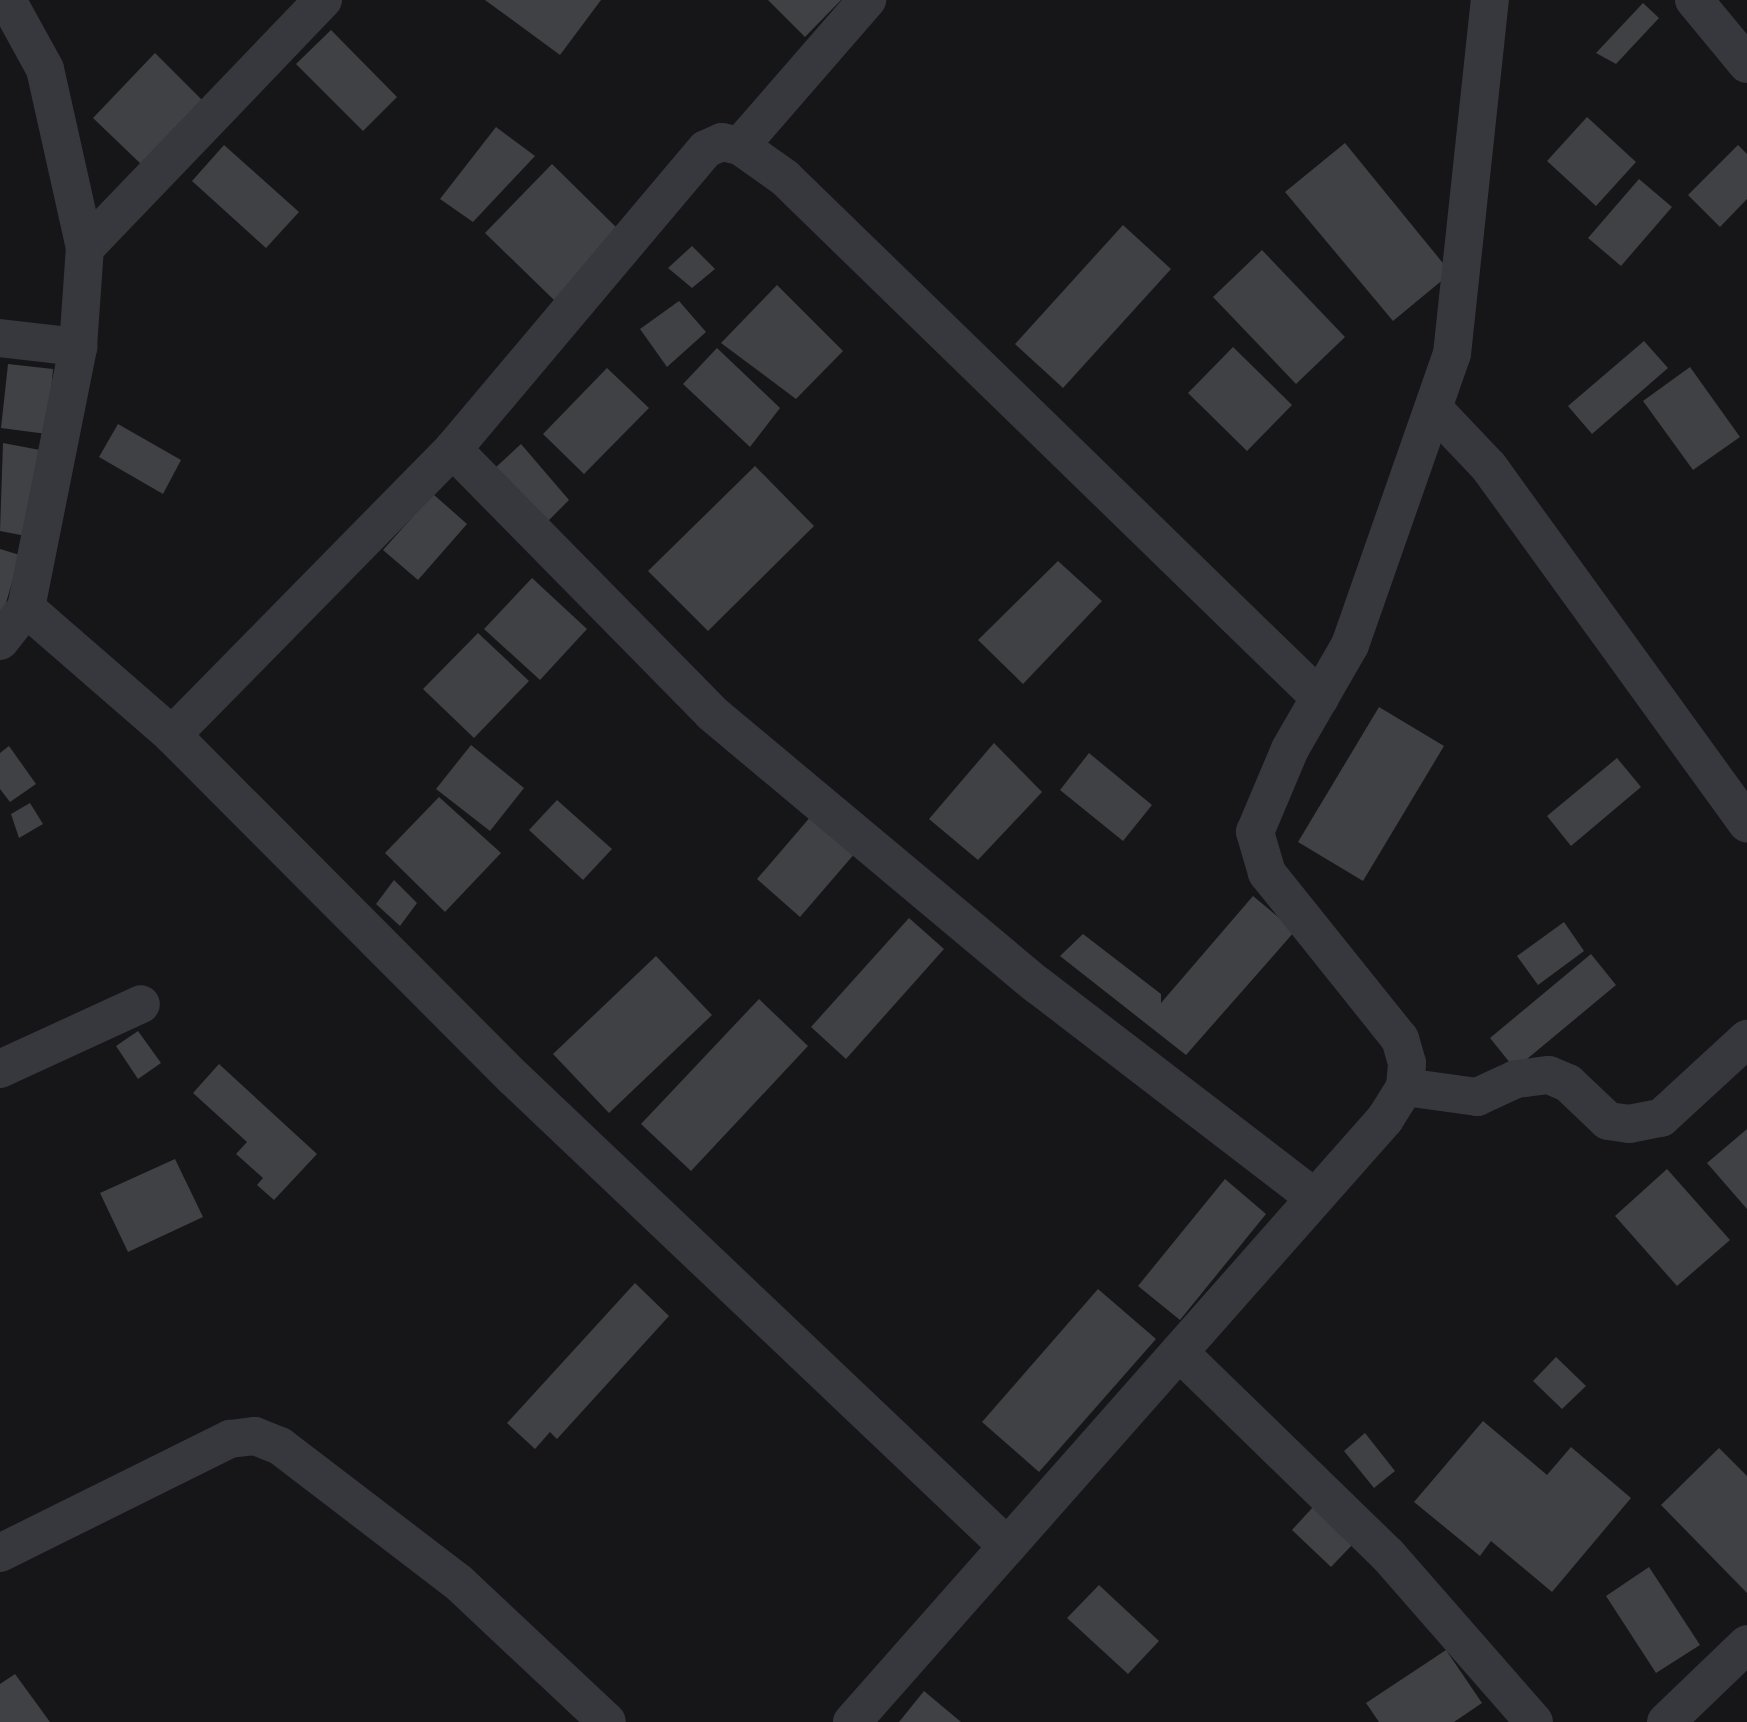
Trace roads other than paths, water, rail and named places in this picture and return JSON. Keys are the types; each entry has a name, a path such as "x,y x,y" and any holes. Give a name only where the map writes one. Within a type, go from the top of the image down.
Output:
{"street":[{"path":"0,641 26,608 78,347 86,248 45,70 7,0"},
{"path":"86,248 323,0"},
{"path":"740,146 867,0"},
{"path":"852,1722 1315,1198 1404,1087 1407,1062 1400,1039 1267,873 1256,832 1260,809 1350,645 1452,354 1490,0"},
{"path":"1694,0 1747,64"},
{"path":"172,735 453,449 706,150 722,142 740,146 786,178 1320,698"},
{"path":"0,338 78,347"},
{"path":"1434,409 1489,468 1747,822"},
{"path":"453,449 712,713 1037,985 1315,1198"},
{"path":"26,608 172,735 514,1078 1006,1546"},
{"path":"0,1069 141,1004"},
{"path":"1404,1087 1462,1098 1549,1076 1568,1083 1608,1121 1629,1124 1662,1118 1747,1039"},
{"path":"1179,1352 1388,1554 1534,1722"},
{"path":"0,1554 230,1439 255,1436 280,1446 458,1582 607,1722"},
{"path":"1666,1722 1747,1644"}]}
